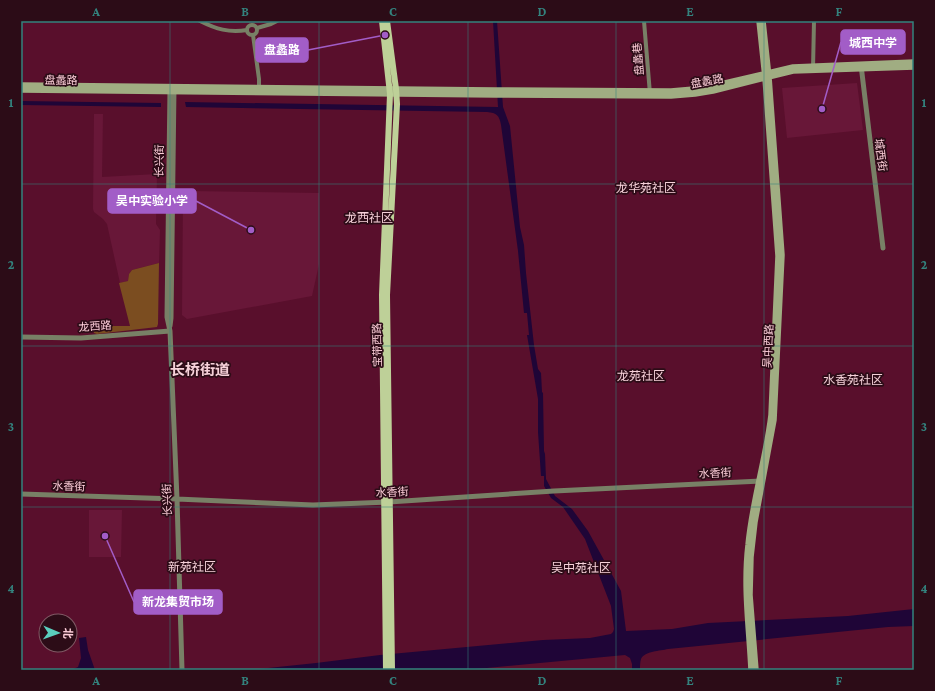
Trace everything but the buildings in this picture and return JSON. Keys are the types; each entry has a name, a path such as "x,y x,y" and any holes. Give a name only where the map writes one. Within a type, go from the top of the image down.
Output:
{"main road":[{"name":"宝带西路","path":"382,21 393,92"},
{"name":"宝带西路","path":"387,21 393,92 387,295 387,502 389,651 392,670"},
{"name":"吴中西路","path":"758,21 767,75"},
{"name":"吴中西路","path":"756,670 750,618 751,557 770,415 778,256 763,21"},
{"name":"盘蠡路","path":"861,67 914,62"},
{"name":"盘蠡路","path":"21,85 172,89 678,95 704,92 767,75 813,68 914,67"},
{"name":"盘蠡路","path":"21,90 172,89"},
{"name":"吴中西路","path":"751,670 752,643"},
{"name":"宝带西路","path":"386,670 389,651"}],"street":[{"path":"200,21 212,27 226,30 247,30"},
{"path":"257,28 277,21"},
{"name":"盘蠡巷","path":"644,21 650,94"},
{"path":"813,68 814,21"},
{"path":"247,30 250,23 257,28"},
{"path":"253,35 256,34 257,28"},
{"path":"247,30 248,34 253,35"},
{"path":"253,35 259,90"},
{"name":"城西街","path":"861,67 883,248"},
{"name":"长兴街","path":"172,89 167,317 170,331 182,670"},
{"name":"龙西路","path":"21,337 81,338 170,331"},
{"name":"水香街","path":"21,494 313,505 387,502 546,491 761,481"}],"shaded area":[{"path":"493,21 497,21 503,107 510,126 534,345 538,369 541,373 546,479 555,496 572,509 588,531 621,591 626,631 672,629 708,623 848,616 914,609 914,626 888,627 668,649 649,653 643,656 639,670 632,670 630,658 625,655 466,670 248,670 380,655 543,640 590,638 611,634 613,632 614,629 611,606 585,539 563,507 551,498 544,486 544,476 541,476 538,432 538,399 527,335 529,335 527,313 524,313 518,251 501,125 498,117 493,113 487,112 186,107 185,102 498,107"},
{"path":"857,83 863,130 787,138 782,88"},
{"path":"21,101 161,103 161,107 21,105"},
{"path":"94,114 103,114 102,177 157,174 156,224 160,230 159,263 132,270 129,274 128,281 120,283 107,224 94,212 93,209"},
{"path":"189,191 319,193 319,264 312,296 187,319 182,315 183,195"},
{"path":"159,263 157,327 97,334 94,333 93,326 130,326 119,283 128,281 129,274 132,270"},
{"path":"89,510 122,510 121,557 89,557"},
{"path":"86,637 88,650 95,670 58,670 73,669 78,667 81,658 79,638"}],"place":[{"name":"盘蠡路","path":"385,35"},
{"name":"城西中学","path":"822,109"},
{"name":"吴中实验小学","path":"251,230"},
{"name":"新龙集贸市场","path":"105,536"}],"district":[{"name":"龙华苑社区","path":"646,188"},
{"name":"龙西社区","path":"369,218"},
{"name":"长桥街道","path":"200,370"},
{"name":"龙苑社区","path":"641,376"},
{"name":"水香苑社区","path":"853,380"},
{"name":"新苑社区","path":"192,567"},
{"name":"吴中苑社区","path":"581,568"}]}
